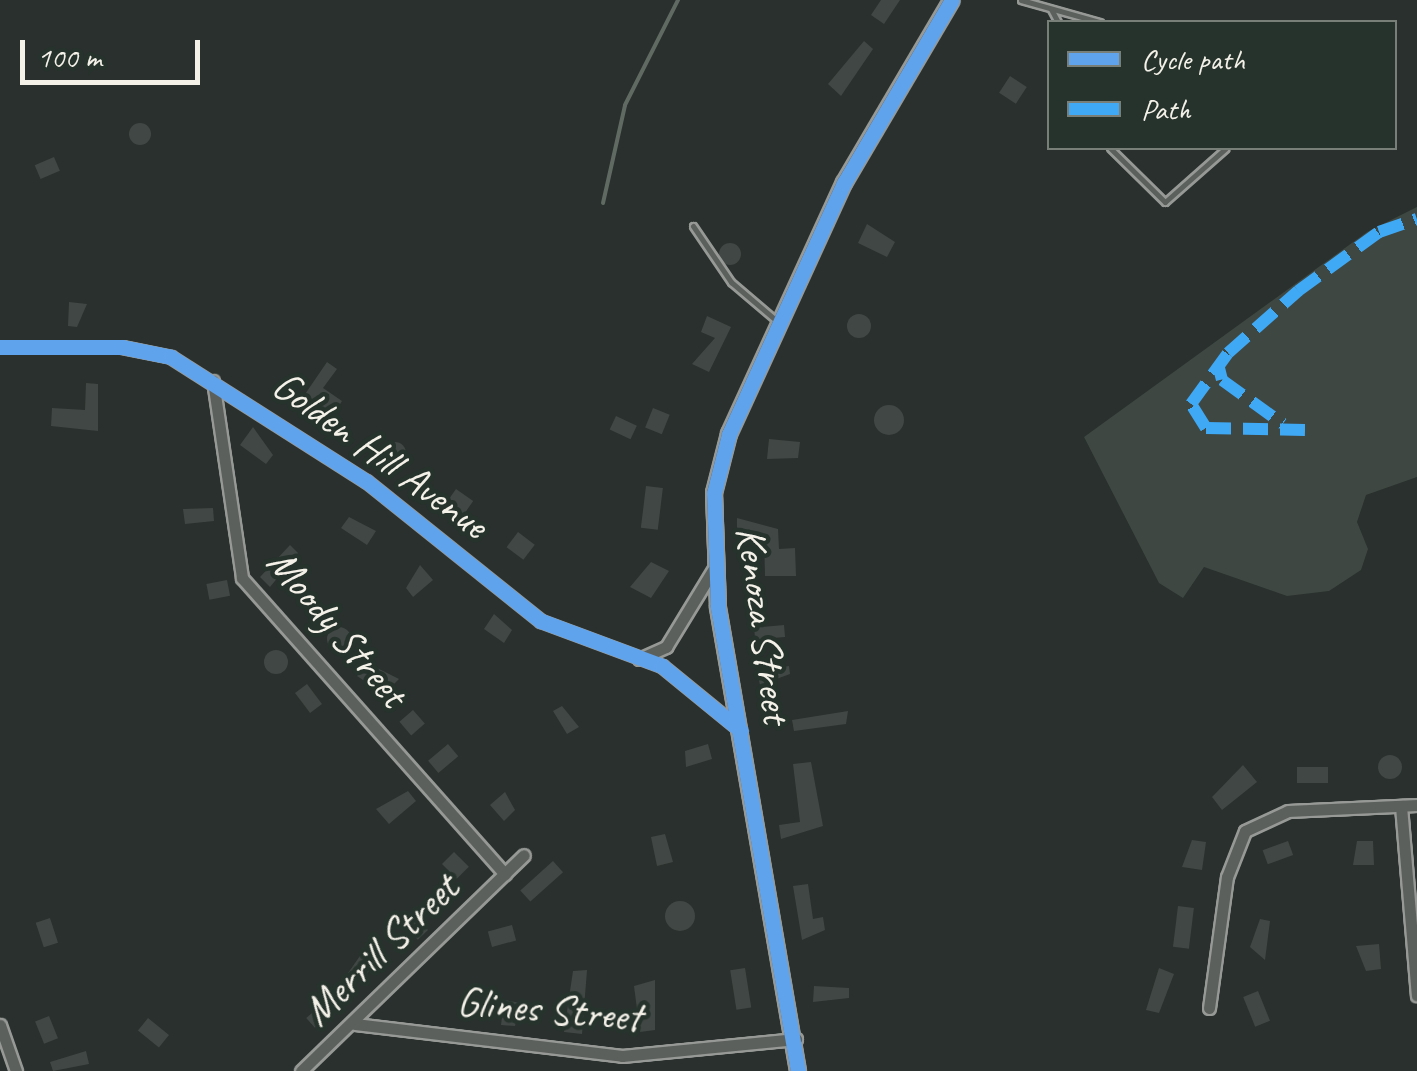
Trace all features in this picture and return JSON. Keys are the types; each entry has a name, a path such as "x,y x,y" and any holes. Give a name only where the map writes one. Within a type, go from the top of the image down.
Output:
{"street":[{"name":"Kenoza Street","path":"798,1071 796,1039 713,570 725,444 778,322 870,135 952,0"},
{"name":"Golden Hill Avenue","path":"0,347 144,350 214,381 401,506 541,621 672,672 741,731"},
{"name":"Moody Street","path":"214,381 242,578 505,874"},
{"path":"639,659 666,647 713,570"},
{"path":"1208,1008 1227,878 1244,831 1288,811 1417,805"},
{"path":"1401,806 1417,995"},
{"name":"Merrill Street","path":"302,1071 355,1024 524,855"},
{"name":"Glines Street","path":"355,1024 622,1056 796,1039"},
{"path":"0,1025 16,1071"},
{"path":"619,1071 622,1056"}],"lane":[{"path":"1021,0 1091,20"},
{"path":"1051,9 1057,20"},
{"path":"1112,150 1165,202 1224,150"},
{"path":"693,226 730,282 778,322"}],"shaded area":[{"path":"1417,207 1417,477 1366,495 1357,522 1368,549 1361,570 1329,591 1287,596 1204,567 1183,598 1159,583 1084,437 1367,232"}],"building":[{"path":"881,0 900,0 884,24 871,15"},
{"path":"864,41 873,49 841,96 828,84"},
{"path":"1010,76 1027,87 1016,104 999,93"},
{"path":"140,123 148,126 148,142 140,145 132,142 129,134 132,126"},
{"path":"54,157 60,171 41,179 35,165"},
{"path":"867,224 895,242 887,257 858,243"},
{"path":"730,243 738,246 738,262 730,265 722,262 719,254 722,246"},
{"path":"69,302 87,304 77,327 68,326"},
{"path":"859,314 868,317 868,335 859,338 850,335 847,326 850,317"},
{"path":"707,316 731,327 709,372 692,364 715,338 701,332"},
{"path":"327,362 337,369 323,388 342,401 330,420 301,400"},
{"path":"86,383 98,384 98,431 51,426 52,408 85,410"},
{"path":"889,405 899,410 904,420 899,430 889,435 879,430 874,420 879,410"},
{"path":"653,408 670,415 662,434 645,427"},
{"path":"616,416 637,426 631,439 610,430"},
{"path":"253,427 273,455 266,464 240,445"},
{"path":"769,439 800,442 798,458 767,459"},
{"path":"391,442 399,442 406,453 399,464 391,464 384,457 384,449"},
{"path":"646,486 663,488 658,530 641,528"},
{"path":"456,489 473,501 464,514 447,502"},
{"path":"213,508 214,521 185,524 183,509"},
{"path":"349,517 376,531 367,545 341,528"},
{"path":"737,518 778,529 779,549 795,548 796,576 765,576 764,536 737,537"},
{"path":"518,532 535,545 523,560 507,547"},
{"path":"290,545 298,553 270,587 260,577"},
{"path":"651,562 669,571 651,598 630,587"},
{"path":"420,565 433,580 413,597 406,588"},
{"path":"227,580 230,596 209,600 206,584"},
{"path":"494,614 512,630 504,643 484,629"},
{"path":"784,625 785,637 755,640 754,628"},
{"path":"339,627 351,639 339,651 327,639"},
{"path":"276,650 285,653 285,671 276,674 267,671 264,662 267,653"},
{"path":"369,664 399,679 384,694 357,676"},
{"path":"789,666 790,674 760,685 757,672"},
{"path":"307,684 322,704 310,713 295,693"},
{"path":"562,706 579,727 567,734 553,711"},
{"path":"413,710 425,724 411,735 399,722"},
{"path":"848,711 846,724 794,731 792,720"},
{"path":"448,744 458,756 438,773 428,761"},
{"path":"708,744 712,759 686,767 685,751"},
{"path":"1390,755 1399,758 1399,776 1390,779 1381,776 1378,767 1381,758"},
{"path":"811,762 823,826 781,839 779,825 800,822 793,764"},
{"path":"1243,765 1257,782 1222,810 1212,797"},
{"path":"1297,767 1328,767 1328,783 1297,783"},
{"path":"408,791 416,801 389,824 376,809"},
{"path":"505,792 515,810 504,821 490,805"},
{"path":"665,834 673,862 657,866 651,837"},
{"path":"1192,840 1206,842 1202,870 1182,867"},
{"path":"1288,841 1293,855 1268,864 1263,850"},
{"path":"1357,841 1373,841 1374,865 1353,865"},
{"path":"454,852 469,867 457,879 442,864"},
{"path":"553,861 563,872 530,902 520,890"},
{"path":"808,884 813,919 823,917 825,930 802,940 793,886"},
{"path":"680,901 694,910 695,916 686,930 680,931 666,922 665,916 674,902"},
{"path":"1178,906 1194,908 1189,949 1173,947"},
{"path":"413,914 428,930 418,940 403,924"},
{"path":"50,918 58,943 44,947 36,923"},
{"path":"1260,919 1270,921 1265,960 1250,947"},
{"path":"512,925 516,940 492,947 488,931"},
{"path":"1379,944 1381,969 1366,971 1356,946"},
{"path":"362,953 375,962 361,982 348,973"},
{"path":"745,968 751,1008 736,1010 730,970"},
{"path":"1159,968 1174,974 1159,1013 1146,1010"},
{"path":"587,970 582,1034 564,1032 573,971"},
{"path":"655,980 655,1030 640,1032 634,986"},
{"path":"814,986 849,988 849,998 813,1002"},
{"path":"1258,991 1270,1021 1255,1027 1243,997"},
{"path":"333,994 342,1004 315,1028 306,1018"},
{"path":"504,1000 521,1003 515,1026 501,1025"},
{"path":"49,1016 58,1038 44,1044 35,1022"},
{"path":"148,1018 169,1035 159,1047 138,1030"},
{"path":"86,1051 89,1064 53,1071 50,1062"}],"waterway":[{"path":"603,203 625,105 678,0"}],"marked path":[{"path":"1305,430 1206,428 1191,404 1228,353 1298,291 1379,232 1417,219"},
{"path":"1218,364 1222,380 1283,424"}],"cycle path":[{"path":"798,1071 718,607 714,493 729,434 844,183 952,0"},
{"path":"0,347 122,347 171,357 366,481 541,621 662,666 741,731"}]}
